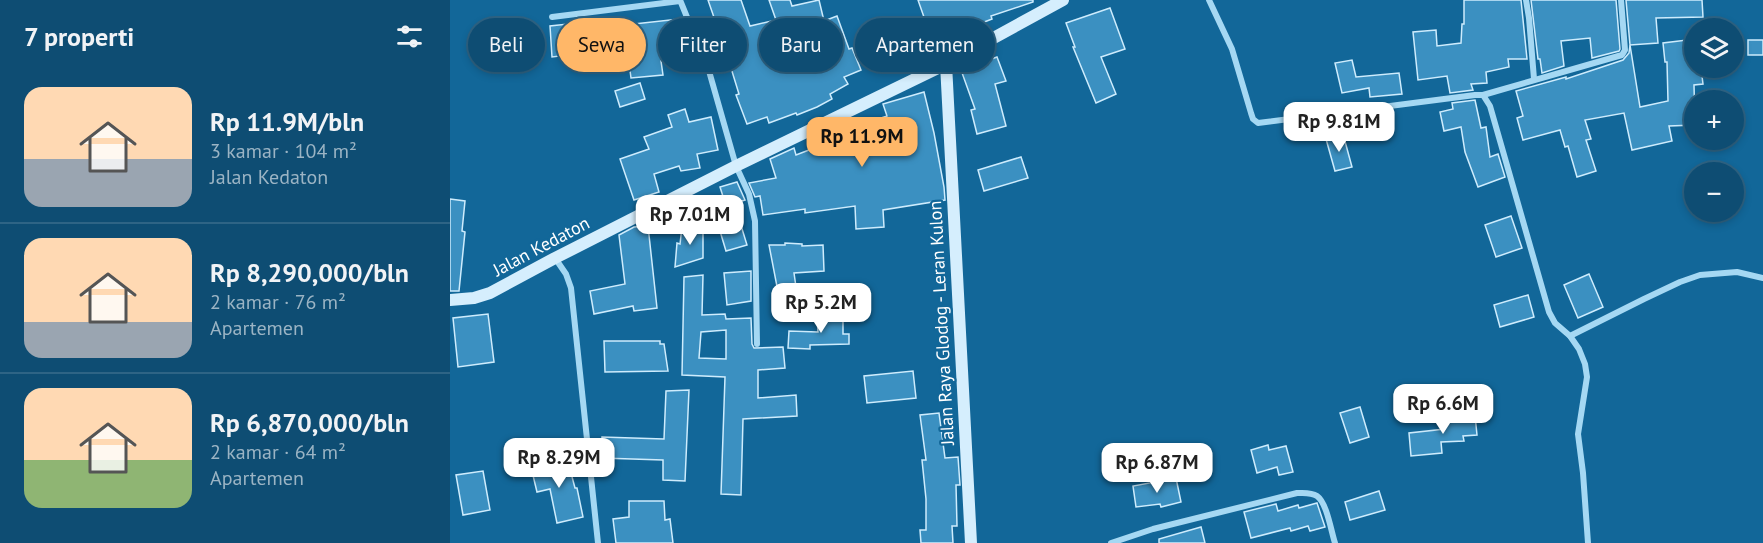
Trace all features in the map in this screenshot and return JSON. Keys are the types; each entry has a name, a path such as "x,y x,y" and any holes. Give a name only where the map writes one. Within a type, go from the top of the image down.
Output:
{"street":[{"path":"552,17 680,0 709,71 736,166 749,194 756,221 757,344"},
{"name":"Jalan Kedaton","path":"995,37 1063,0"},
{"path":"1209,0 1232,49 1253,119 1258,123 1482,95 1622,55 1625,50 1621,0"},
{"path":"1526,0 1534,79"},
{"name":"Jalan Kedaton","path":"450,300 474,298 490,293 736,166 930,72"},
{"name":"Jalan Raya Glodog - Leran Kulon","path":"946,72 971,543"},
{"path":"1482,95 1490,106 1549,312 1555,323 1570,336 1585,364 1587,377 1578,434 1588,543"},
{"path":"555,258 566,274 571,288 598,543"},
{"path":"1570,336 1680,282 1700,275 1737,272 1763,279"},
{"path":"1111,543 1153,529 1308,492 1318,496 1325,506 1335,543"}],"building":[{"path":"708,0 741,0 750,26 759,24 759,72 843,72 843,32 849,49 852,48 855,55 856,72 844,77 848,84 830,94 832,99 817,107 769,123 767,117 747,124 736,95 739,94 732,72 747,72 747,18 714,18"},
{"path":"769,0 790,0 792,6 819,0 823,18 775,18"},
{"path":"918,0 1033,0 1033,2 991,16 992,18 924,18"},
{"path":"1464,0 1521,0 1527,59 1508,59 1509,67 1486,72 1487,83 1471,84 1473,90 1450,93 1447,76 1418,80 1413,32 1436,30 1437,46 1461,43"},
{"path":"1531,0 1616,0 1619,51 1592,58 1590,38 1561,41 1564,66 1542,73 1540,59 1538,59"},
{"path":"1626,0 1702,0 1703,17 1656,18 1658,43 1630,45"},
{"path":"1110,8 1125,49 1101,57 1116,94 1096,103 1073,47 1075,47 1066,23"},
{"path":"658,21 658,72 663,72 663,75 631,78 630,72 646,72 646,23"},
{"path":"557,25 557,56 552,57 550,26"},
{"path":"1684,40 1684,78 1702,78 1703,84 1694,85 1694,90 1684,90 1684,125 1669,126 1672,141 1632,150 1624,113 1585,120 1591,139 1586,140 1596,171 1577,177 1568,146 1565,147 1560,130 1523,140 1517,118 1523,116 1516,91 1566,77 1566,79 1623,60 1629,53 1630,45 1640,107 1668,101 1667,62 1665,62 1663,43"},
{"path":"1748,40 1763,40 1763,55 1748,55"},
{"path":"997,57 1006,81 995,84 1006,126 977,134 971,110 975,109 962,72 995,72 995,58"},
{"path":"1352,60 1356,77 1399,73 1402,94 1370,97 1369,88 1342,93 1335,63"},
{"path":"640,83 645,99 620,107 615,91"},
{"path":"924,92 934,133 945,200 883,210 884,227 856,229 855,206 805,213 805,209 763,215 760,196 755,197 749,183 776,178 770,159 794,148 796,155 822,145 818,136 841,127 843,131 887,116 883,104"},
{"path":"1475,100 1481,128 1486,127 1490,157 1498,154 1505,177 1478,187 1465,152 1461,127 1444,131 1440,112 1453,109 1452,103"},
{"path":"685,109 689,122 711,117 718,150 697,154 700,168 681,171 679,166 654,174 659,192 634,200 620,159 649,149 644,137 672,127 668,115"},
{"path":"1343,134 1352,167 1335,171 1326,139"},
{"path":"1021,157 1028,178 984,191 978,170"},
{"path":"737,182 745,200 726,206 720,187"},
{"path":"450,199 465,201 462,231 465,232 459,291 450,291"},
{"path":"735,206 747,245 726,251 720,231 718,211"},
{"path":"1511,216 1522,248 1496,257 1485,225"},
{"path":"648,226 657,308 634,311 633,306 594,314 590,291 625,284 619,235 634,227"},
{"path":"682,227 703,230 703,258 675,267 677,243 680,244"},
{"path":"785,243 802,244 802,246 823,245 824,271 794,273 797,294 779,297 769,245 785,245"},
{"path":"751,271 751,301 727,305 724,273"},
{"path":"1589,274 1603,307 1578,318 1564,285"},
{"path":"703,275 702,315 725,314 726,319 751,318 754,348 783,347 785,368 758,370 758,398 796,395 797,416 743,419 741,495 721,494 725,377 682,375 684,277","holes":["726,330 726,359 699,358 701,332"]},
{"path":"1528,295 1534,317 1500,327 1494,305"},
{"path":"488,314 494,362 458,367 453,318"},
{"path":"817,316 843,316 843,334 849,334 849,344 810,345 810,349 788,348 789,331 818,332"},
{"path":"604,341 660,341 660,344 664,344 668,371 605,372"},
{"path":"913,371 916,398 867,403 864,376"},
{"path":"689,390 685,481 663,480 663,460 601,458 602,437 664,439 666,391"},
{"path":"1360,407 1369,437 1350,443 1340,413"},
{"path":"939,413 945,458 958,457 960,485 956,485 957,526 952,526 953,543 921,543 920,530 926,530 922,460 926,460 920,415"},
{"path":"1475,415 1477,435 1463,436 1464,441 1441,442 1442,453 1411,456 1409,433 1445,429 1444,417"},
{"path":"1268,445 1269,450 1286,446 1293,472 1279,475 1277,467 1257,473 1251,450"},
{"path":"567,458 583,517 557,523 550,489 537,492 531,467"},
{"path":"483,471 490,510 463,515 456,475"},
{"path":"1176,478 1181,502 1161,507 1160,504 1136,507 1133,486"},
{"path":"1379,491 1385,510 1350,520 1345,502"},
{"path":"629,501 664,501 665,520 670,519 673,543 616,543 613,519 629,517"},
{"path":"1317,503 1325,527 1310,531 1308,526 1291,531 1290,528 1251,538 1244,512 1276,504 1278,511 1298,505 1299,508"},
{"path":"1201,527 1205,543 1159,543 1159,539"}]}
